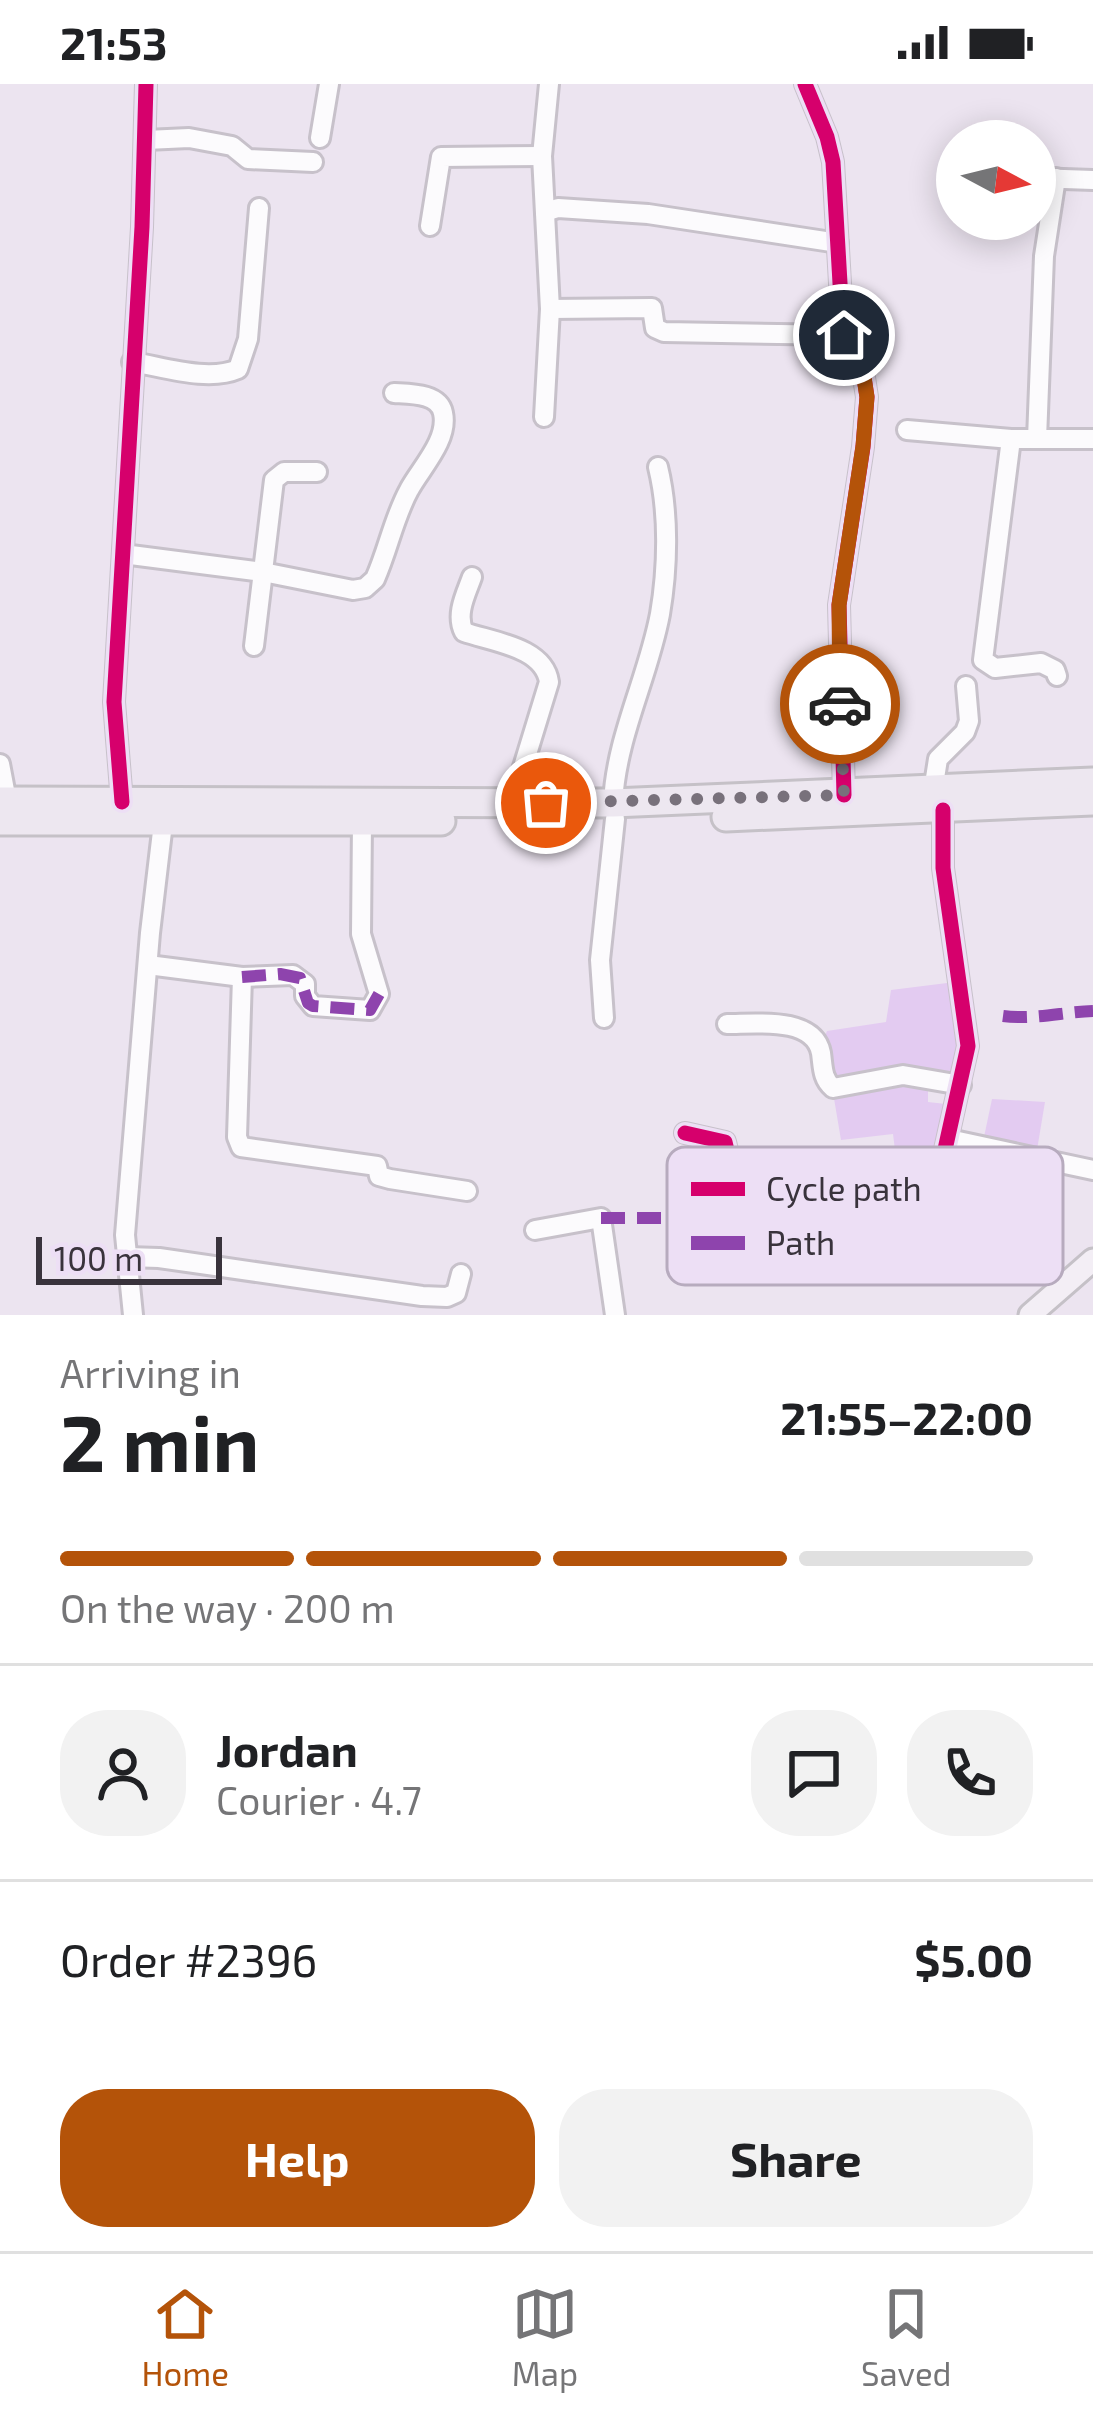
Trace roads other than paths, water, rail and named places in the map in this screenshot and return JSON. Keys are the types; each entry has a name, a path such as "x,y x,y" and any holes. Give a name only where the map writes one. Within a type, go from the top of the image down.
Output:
{"highway":[{"path":"2,808 122,802 512,803 614,811 844,795 938,801 1093,782"},
{"path":"2,808 163,823 362,822 938,801 1093,801"}],"main road":[{"path":"1030,1315 1093,1260"}],"street":[{"path":"122,802 114,703 146,84"},
{"path":"320,138 329,84"},
{"path":"544,417 550,309 542,156 548,84"},
{"path":"806,84 833,162 844,335 863,371 867,397 839,605 844,795"},
{"path":"146,140 189,138 232,146 248,159 313,162"},
{"path":"430,226 441,157 542,156"},
{"path":"1056,178 1093,180"},
{"path":"132,362 204,373 238,368 248,339 259,208"},
{"path":"545,212 558,208 648,214 838,243"},
{"path":"1037,439 1047,240"},
{"path":"550,309 652,308 655,328 664,332 844,335"},
{"path":"122,554 262,572 352,590 365,588 375,579 406,494 443,428 438,403 394,394"},
{"path":"907,430 1011,439 1093,439"},
{"path":"1011,439 983,660 995,668 1041,663 1057,676"},
{"path":"604,1018 599,961 619,753 659,616 666,499 658,466"},
{"path":"254,646 277,476 316,472"},
{"path":"472,577 459,623 464,632 530,654 548,669 549,682 512,803"},
{"path":"947,1147 968,1046 943,868 938,759 968,727 966,686"},
{"path":"0,764 2,808"},
{"path":"148,965 242,977 280,974 300,978 308,1003 314,1006 360,1012 377,1004 379,994 361,934 362,822"},
{"path":"133,1315 125,1235 163,823"},
{"path":"242,977 237,1137 241,1147 376,1166 379,1176 389,1179 467,1191"},
{"path":"727,1024 790,1026 808,1034 819,1043 826,1082 833,1088 903,1076 961,1084"},
{"path":"685,1133 725,1142 726,1147"},
{"path":"949,1139 986,1147"},
{"path":"1063,1164 1093,1170"},
{"path":"535,1230 601,1218 615,1315"},
{"path":"127,1257 447,1298 456,1293 461,1274"}]}
